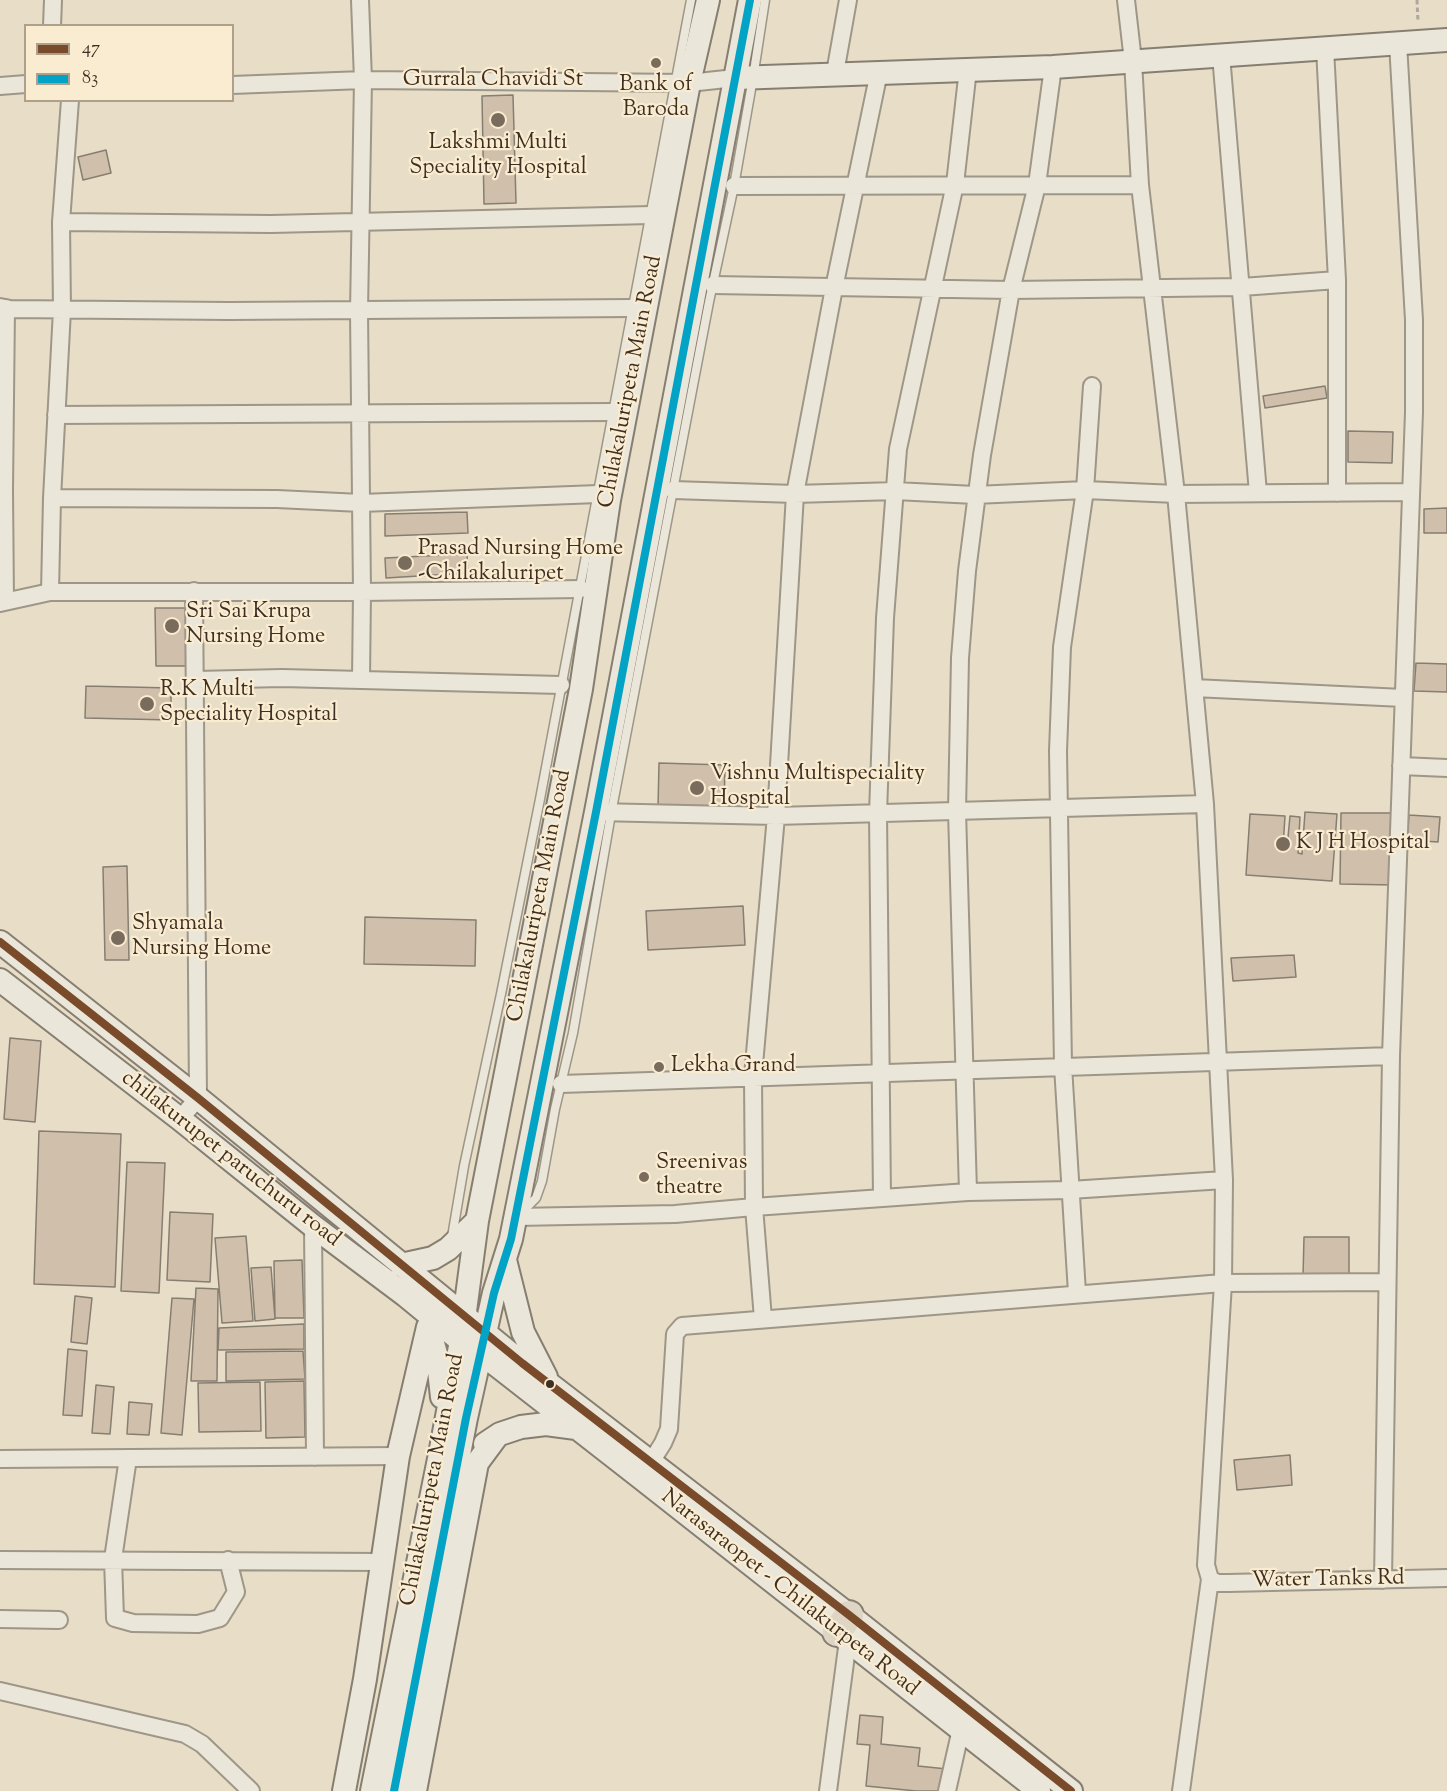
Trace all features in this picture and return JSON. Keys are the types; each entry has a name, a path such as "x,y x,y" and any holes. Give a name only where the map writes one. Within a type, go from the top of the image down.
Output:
{"main road":[{"name":"Chilakaluripeta Main Road","path":"372,1791 445,1425 460,1341 477,1221 581,689 609,500 683,83 708,0"},
{"name":"Chilakaluripeta Main Road","path":"394,1791 483,1342 515,1219 604,813 744,78 750,0"},
{"path":"744,78 1053,67 1447,40"},
{"name":"chilakurupet paruchuru road","path":"0,942 198,1098 464,1315"},
{"name":"chilakurupet paruchuru road","path":"0,980 180,1119 424,1317 460,1341 483,1342"},
{"path":"401,1265 433,1258 451,1246 477,1221"},
{"path":"505,1260 523,1332 549,1383"},
{"name":"Narasaraopet - Chilakurpeta Road","path":"464,1315 483,1342 578,1428 646,1470"},
{"path":"424,1317 438,1361 445,1425"},
{"path":"344,1791 365,1678 398,1456 424,1317"},
{"name":"Narasaraopet - Chilakurpeta Road","path":"483,1342 549,1383 646,1470 845,1629 961,1729 1039,1791"},
{"path":"457,1465 497,1436 521,1426 546,1424 578,1428"},
{"path":"415,1791 477,1463 497,1436"},
{"name":"Narasaraopet - Chilakurpeta Road","path":"845,1629 1071,1791"}],"street":[{"path":"52,24 53,0"},
{"path":"360,0 363,80 359,311 361,680"},
{"path":"836,73 848,0"},
{"path":"1126,0 1133,61 1140,185 1176,494 1205,804 1224,1180 1223,1283 1206,1565 1210,1580 1180,1791"},
{"path":"1383,1580 1391,1056 1414,412 1414,320 1398,43"},
{"path":"1325,48 1337,280 1336,493"},
{"path":"1221,55 1258,493"},
{"path":"969,1192 957,811 960,658 975,495 1011,290 1037,185 1053,67"},
{"path":"882,1198 878,813 885,618 898,449 955,184 968,69"},
{"path":"763,1319 754,1207 753,1076 776,816 795,494 834,288 879,72"},
{"name":"Gurrala Chavidi St","path":"234,85 363,80 683,83 744,78"},
{"path":"0,86 24,84"},
{"path":"50,592 52,498 62,310 61,222 70,102"},
{"path":"734,186 1140,185"},
{"path":"61,222 259,224 651,214"},
{"path":"712,285 1011,290 1242,287 1337,280"},
{"path":"581,589 50,592 2,603 3,308 359,311 632,308"},
{"path":"1077,1293 1063,1066 1057,808 1062,647 1085,490 1092,386"},
{"path":"56,415 614,412"},
{"path":"673,490 795,494 896,491 975,495 1085,490 1176,494 1410,492"},
{"path":"52,498 277,499 361,503 598,494"},
{"path":"180,1119 198,1098 194,591"},
{"path":"195,680 282,678 561,685"},
{"path":"1194,688 1403,698"},
{"path":"1401,766 1447,768"},
{"path":"604,813 776,816 1205,804"},
{"path":"561,1084 1391,1056"},
{"path":"515,1219 675,1215 754,1207 969,1192 1070,1190 1224,1180"},
{"path":"313,1226 315,1457"},
{"path":"646,1470 669,1429 674,1346 677,1330 682,1326 1223,1283 1387,1282"},
{"path":"0,1459 398,1456"},
{"path":"128,1458 113,1560 115,1618 133,1623 198,1624 220,1618 236,1592 228,1560"},
{"path":"0,1560 383,1562"},
{"name":"Water Tanks Rd","path":"1210,1580 1217,1583 1228,1583 1447,1578"},
{"path":"0,1619 59,1620"},
{"path":"828,1791 845,1629"},
{"path":"0,1691 185,1734 202,1744 251,1791"},
{"path":"947,1791 961,1729"}],"lane":[{"path":"451,1246 464,1166 501,994 581,589 632,308 651,214 683,83 691,0"},
{"path":"515,1219 536,1198 542,1181 578,1011 604,813 673,490 712,285 734,186 744,78 765,0"}],"building":[{"path":"513,95 516,203 484,204 482,96"},
{"path":"106,150 111,173 83,180 78,157"},
{"path":"1325,386 1327,398 1265,408 1263,396"},
{"path":"1348,431 1393,432 1392,463 1348,462"},
{"path":"1447,508 1447,533 1424,533 1424,509"},
{"path":"467,512 468,533 385,536 385,514"},
{"path":"467,554 468,573 386,578 385,558"},
{"path":"155,608 186,608 186,666 156,666"},
{"path":"1416,663 1447,664 1447,692 1414,691"},
{"path":"86,686 171,688 171,720 85,718"},
{"path":"659,763 725,765 724,809 658,807"},
{"path":"1305,812 1337,814 1332,881 1246,875 1250,814 1285,816 1283,847 1287,848 1290,816 1300,817 1298,853 1302,854"},
{"path":"1341,813 1395,813 1394,885 1340,884"},
{"path":"1409,815 1440,817 1438,842 1407,840"},
{"path":"127,866 129,960 105,960 103,867"},
{"path":"743,906 745,945 648,950 646,911"},
{"path":"365,917 476,920 475,966 364,964"},
{"path":"1294,955 1296,977 1233,981 1231,958"},
{"path":"10,1038 41,1041 35,1122 4,1119"},
{"path":"39,1131 121,1134 115,1287 34,1284"},
{"path":"127,1162 165,1163 159,1293 121,1291"},
{"path":"170,1212 213,1214 210,1282 167,1280"},
{"path":"246,1236 253,1321 222,1323 215,1238"},
{"path":"1304,1237 1349,1237 1349,1277 1303,1277"},
{"path":"302,1260 304,1318 275,1318 274,1261"},
{"path":"271,1267 275,1319 255,1321 251,1268"},
{"path":"196,1288 218,1289 217,1381 191,1381"},
{"path":"75,1296 92,1298 87,1344 71,1342"},
{"path":"172,1298 194,1299 182,1435 161,1433"},
{"path":"304,1324 304,1349 218,1350 219,1328"},
{"path":"68,1349 87,1351 82,1416 63,1415"},
{"path":"303,1351 305,1379 226,1381 226,1352"},
{"path":"304,1381 305,1437 266,1438 265,1382"},
{"path":"260,1382 261,1431 199,1432 198,1383"},
{"path":"96,1385 114,1387 110,1434 92,1433"},
{"path":"129,1402 152,1404 149,1435 127,1434"},
{"path":"1290,1455 1292,1485 1237,1490 1234,1460"},
{"path":"860,1715 883,1717 881,1744 920,1748 918,1766 947,1769 945,1791 916,1791 866,1786 870,1745 857,1744"}],"transit line":[{"name":"83","path":"394,1791 466,1418 494,1293 511,1239 596,812 750,0"},
{"name":"47","path":"0,942 198,1098 522,1363 849,1615 1071,1791"}],"place":[{"name":"Bank of Baroda","path":"656,63"},
{"name":"Lakshmi Multi Speciality Hospital","path":"498,120"},
{"name":"Prasad Nursing Home -Chilakaluripet","path":"405,563"},
{"name":"Sri Sai Krupa Nursing Home","path":"172,626"},
{"name":"R.K Multi Speciality Hospital","path":"147,704"},
{"name":"Vishnu Multispeciality Hospital","path":"697,788"},
{"name":"K J H Hospital","path":"1283,844"},
{"name":"Shyamala Nursing Home","path":"118,938"},
{"name":"Lekha Grand","path":"659,1067"},
{"name":"Sreenivas theatre","path":"644,1177"}]}
